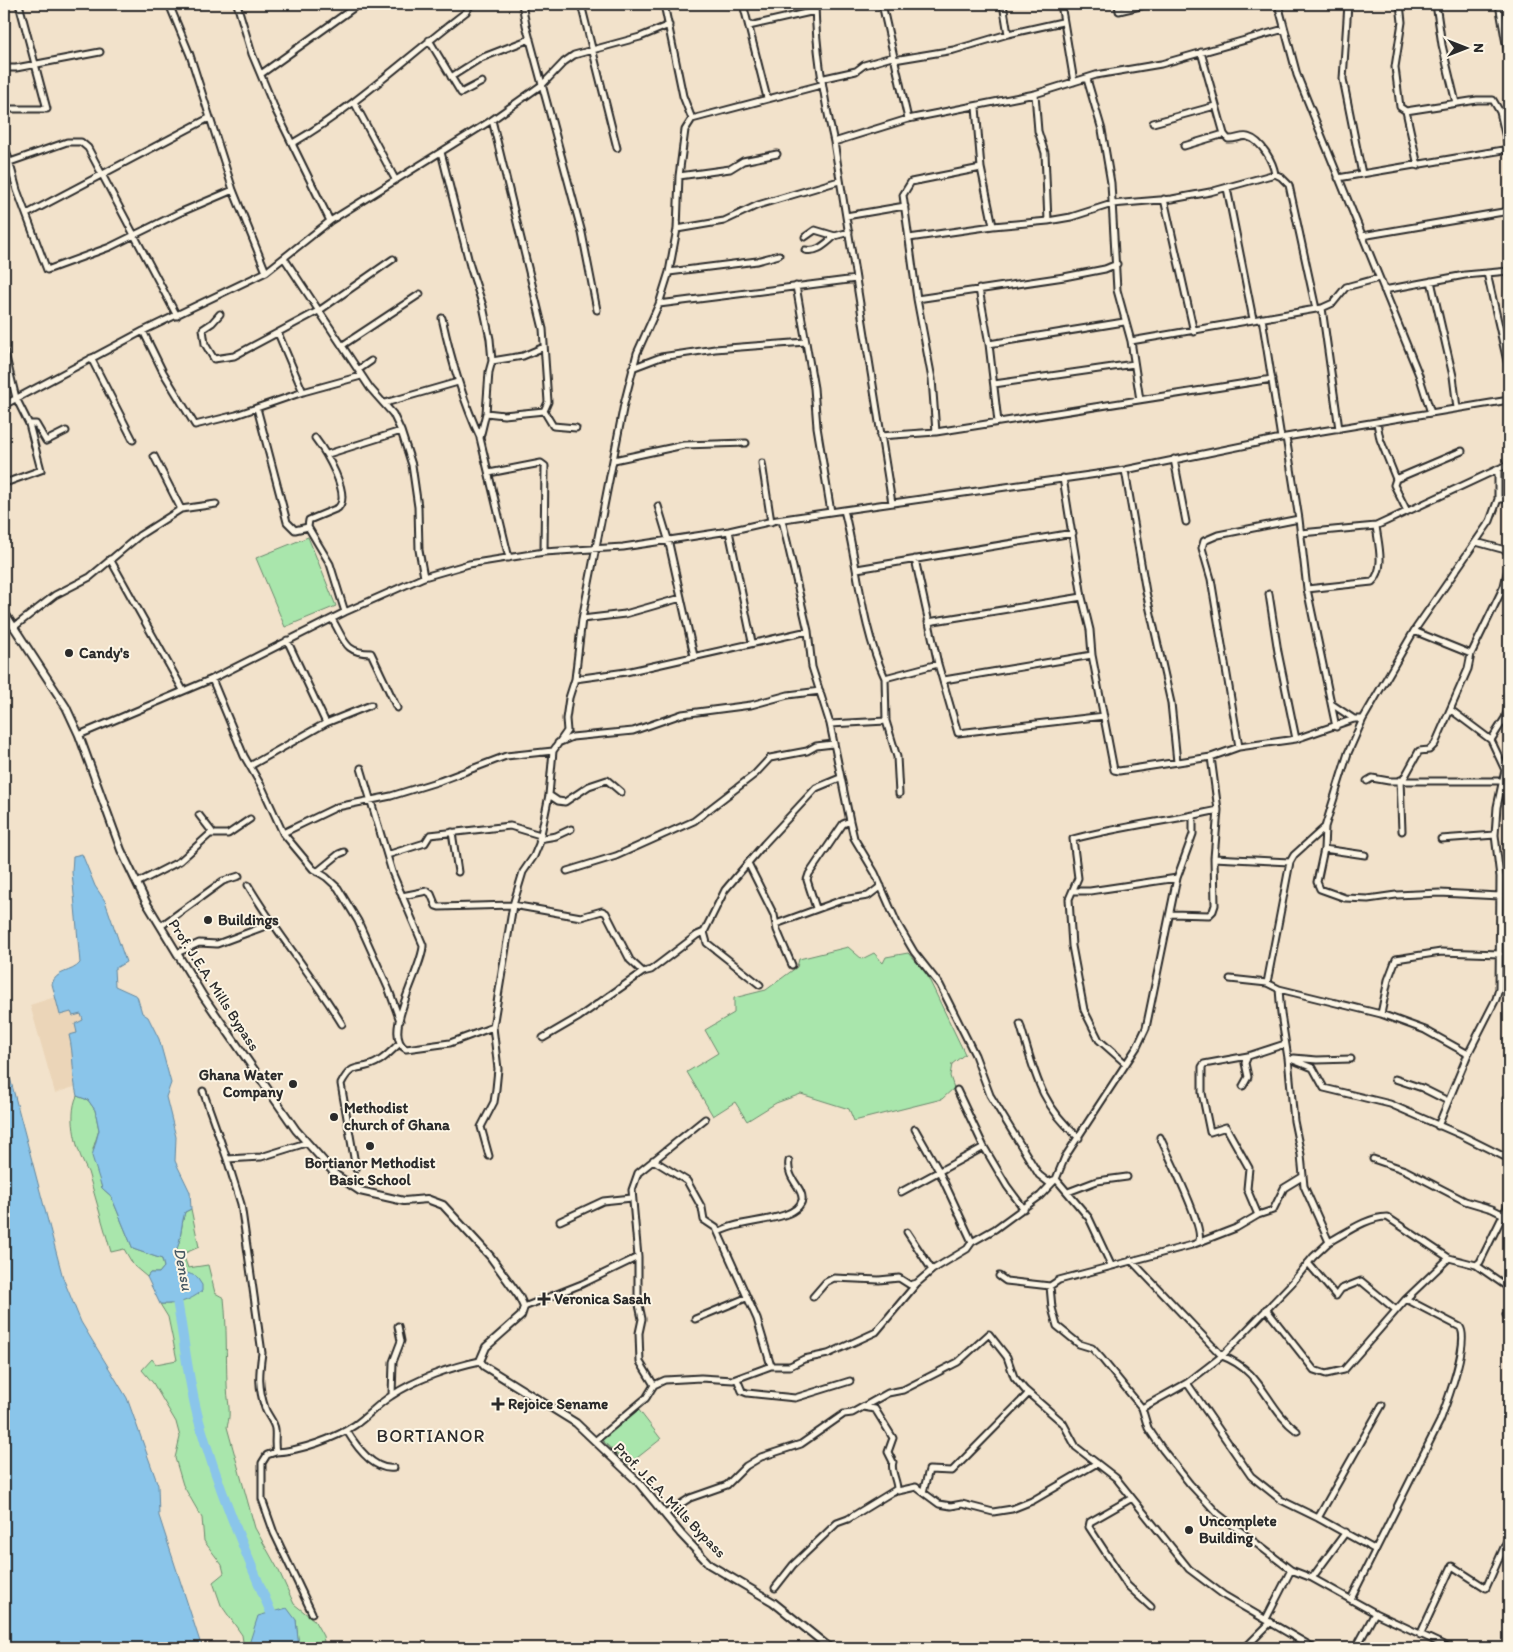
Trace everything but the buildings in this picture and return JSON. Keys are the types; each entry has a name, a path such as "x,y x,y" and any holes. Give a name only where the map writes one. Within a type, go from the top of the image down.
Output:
{"street":[{"path":"4,109 47,109 19,4"},
{"path":"170,4 190,54 233,190 266,272"},
{"path":"237,4 249,45 261,74 330,221"},
{"path":"261,74 359,4"},
{"path":"293,143 326,124 466,12 471,4"},
{"path":"522,4 582,233 597,310"},
{"path":"581,4 617,148"},
{"path":"664,4 683,96 692,119"},
{"path":"743,4 767,98"},
{"path":"815,4 820,82 834,142 892,503"},
{"path":"882,4 908,119"},
{"path":"1003,4 1008,34"},
{"path":"1061,4 1062,22 1074,82"},
{"path":"1118,4 1119,11 1149,4"},
{"path":"1278,4 1297,75 1419,375 1431,413"},
{"path":"1348,4 1343,79 1362,174"},
{"path":"1338,178 1509,150 1500,112 1494,100 1477,100 1406,111 1400,107 1395,68 1402,22 1400,4"},
{"path":"1436,4 1442,45 1456,103"},
{"path":"1499,4 1509,61"},
{"path":"749,26 815,11"},
{"path":"489,1156 481,1127 494,1102 498,1070 493,1027 513,905 523,872 534,856 540,837 549,796 553,751 567,731 566,719 569,698 576,679 582,619 632,368 659,304 669,272 676,229 679,176 685,130 692,119 856,71 864,65 954,50 1008,34 1062,22"},
{"path":"4,404 143,331 266,272 330,221 492,120 543,84 564,62 574,55 640,36 669,25"},
{"path":"834,142 908,119 976,107 1035,94 1087,78 1161,64 1284,29"},
{"path":"429,40 461,93 482,82"},
{"path":"451,77 481,58 530,40"},
{"path":"4,68 34,65 100,52"},
{"path":"1201,52 1224,134 1228,139 1246,136 1255,141 1273,163 1275,174"},
{"path":"1087,78 1102,130 1112,204 1117,264 1117,290 1124,322 1131,341 1140,400"},
{"path":"1035,94 1038,130 1045,153 1048,221"},
{"path":"354,102 395,180"},
{"path":"1153,123 1215,106"},
{"path":"976,107 982,168 994,226"},
{"path":"1406,111 1418,166"},
{"path":"27,214 210,118"},
{"path":"492,120 543,329 548,402 544,411"},
{"path":"1184,146 1224,134"},
{"path":"10,162 59,144 75,141 88,148 177,316"},
{"path":"4,142 17,190 47,270 110,247 134,234 233,190"},
{"path":"441,152 470,266 483,306 492,361 488,379 486,413 480,438"},
{"path":"679,176 730,169 743,161 777,154"},
{"path":"936,432 932,380 917,299 903,195 911,182 982,168"},
{"path":"909,238 1071,217 1112,204 1164,199 1227,188 1275,174 1289,185 1319,308 1339,429"},
{"path":"676,229 724,221 758,205 839,181"},
{"path":"1227,188 1253,319"},
{"path":"1164,199 1194,332"},
{"path":"846,216 905,206"},
{"path":"1362,236 1509,211"},
{"path":"805,236 815,230 835,236"},
{"path":"805,250 811,252 819,249 835,236 849,232"},
{"path":"669,272 757,261 779,255"},
{"path":"284,258 343,345 361,376 385,403 401,431 412,464 418,507 419,550 424,577"},
{"path":"220,314 202,329 205,344 214,359 234,356 320,310 393,259"},
{"path":"917,299 1093,272 1117,264"},
{"path":"1384,290 1431,281 1509,271"},
{"path":"1487,273 1509,370"},
{"path":"1131,341 1194,332 1253,319 1319,308 1334,303 1346,287 1379,278"},
{"path":"659,304 856,279"},
{"path":"1431,281 1453,376 1457,408"},
{"path":"796,286 814,388 817,427 832,512"},
{"path":"979,289 989,344 998,422"},
{"path":"343,345 420,294"},
{"path":"442,318 467,411 480,438 509,558"},
{"path":"1262,318 1299,519 1307,589 1333,705 1336,727"},
{"path":"989,344 1124,322"},
{"path":"143,331 163,372 195,425 199,426 302,392 361,376"},
{"path":"278,332 302,392"},
{"path":"632,368 661,357 715,349 806,342"},
{"path":"492,361 523,356 544,347"},
{"path":"4,348 16,398 29,424 41,470 4,483"},
{"path":"91,358 132,440"},
{"path":"358,370 371,361"},
{"path":"994,384 1134,364"},
{"path":"880,436 936,432 1272,379"},
{"path":"385,403 458,382"},
{"path":"79,736 212,679 345,612 424,577 470,564 544,552 595,550 729,531 844,510 1125,470 1283,438 1509,400"},
{"path":"257,408 287,522 295,530 308,527"},
{"path":"486,413 504,414 544,411"},
{"path":"544,411 553,426 576,428"},
{"path":"1377,423 1380,439 1396,479 1394,485 1407,511"},
{"path":"29,424 36,424 46,441 66,431"},
{"path":"328,454 401,431"},
{"path":"315,438 328,454 343,495 342,505 309,520 308,527 330,564 345,612"},
{"path":"614,460 684,445 746,443"},
{"path":"1396,479 1462,451"},
{"path":"154,456 181,509"},
{"path":"1174,459 1186,522"},
{"path":"489,473 541,463 545,466 544,552"},
{"path":"762,463 771,522"},
{"path":"1301,533 1376,526 1509,464"},
{"path":"1498,469 1498,499 1490,521 1414,631 1363,719 1348,753 1325,828 1324,849 1318,882 1320,889 1345,898 1368,899 1440,892 1500,896"},
{"path":"1125,470 1146,592 1171,703 1177,762"},
{"path":"1063,478 1082,597 1090,630 1092,655 1114,770 1119,771 1211,757 1239,746 1296,739 1336,727 1354,719 1363,719"},
{"path":"1498,499 1509,499"},
{"path":"14,627 37,607 55,595 90,577 140,535 181,509 216,504"},
{"path":"658,506 668,539 694,656"},
{"path":"844,510 867,620 878,663 885,678 886,721 897,757 899,794"},
{"path":"1239,746 1210,579 1202,548 1204,541 1218,535 1299,519"},
{"path":"782,520 808,631 812,667 830,724 854,838 881,886 897,923 914,952 940,985 952,1006 975,1055 990,1095 1039,1176 1048,1182 1056,1179"},
{"path":"1307,589 1372,582 1378,575 1380,567 1376,526"},
{"path":"729,531 752,642"},
{"path":"857,569 1073,534"},
{"path":"1476,542 1509,551"},
{"path":"110,559 183,690"},
{"path":"915,559 938,664 944,680 953,723 958,733 1104,716"},
{"path":"1402,831 1402,780 1419,751 1429,750 1435,744 1468,670 1471,654 1504,586 1509,564"},
{"path":"1269,594 1286,695 1296,739"},
{"path":"928,622 1082,597"},
{"path":"582,619 625,614 681,598"},
{"name":"Prof. J.E.A. Mills Bypass","path":"4,612 66,707 79,736 121,850 161,926 203,996 306,1143 336,1175 360,1191 404,1201 427,1199 443,1205 509,1280 524,1306"},
{"path":"332,619 351,650 358,653 371,653 397,708"},
{"path":"576,679 626,672 752,642 808,631"},
{"path":"1414,631 1471,654"},
{"path":"287,640 326,724"},
{"path":"944,680 1092,655"},
{"path":"885,678 938,664"},
{"path":"212,679 250,766 284,833 317,872 338,888 358,921 389,990 400,1021"},
{"path":"558,743 572,737 633,731 682,714 751,705 788,695 820,691"},
{"path":"250,766 326,724 371,704"},
{"path":"1490,740 1505,718 1509,704"},
{"path":"1333,705 1354,719"},
{"path":"1438,1126 1468,1054 1496,999 1499,989 1500,878 1495,835 1497,807 1507,771 1490,740 1451,710"},
{"path":"830,724 886,721"},
{"path":"567,871 616,856 704,816 755,774 770,758 807,751 816,746 833,744"},
{"path":"284,833 330,810 347,804 371,802 440,781 506,756 553,751"},
{"path":"1171,914 1209,915 1213,911 1214,858 1218,810 1211,757"},
{"path":"361,768 387,855 424,948 414,972 400,1021 398,1038 400,1043 406,1049 441,1046 493,1027"},
{"path":"544,1038 579,1017 643,972 651,970 697,935 704,932 725,890 803,800 816,788 840,778"},
{"path":"1367,781 1372,778 1503,781"},
{"path":"549,796 566,802 589,786 607,780 621,792"},
{"path":"1125,1063 1099,1040 1084,1010 1072,946 1069,899 1078,878 1074,839 1096,833 1193,817 1218,810"},
{"path":"199,814 213,833"},
{"path":"595,1441 646,1398 654,1385 672,1379 737,1379 771,1366 790,1366 804,1359 828,1354 876,1332 917,1283 932,1270 967,1249 972,1242 995,1229 1040,1196 1056,1179 1065,1157 1137,1047 1146,1028 1177,878 1192,834 1193,817"},
{"path":"137,883 180,861 213,833 228,834 250,819"},
{"path":"816,908 807,880 808,874 843,824 850,821"},
{"path":"387,855 425,843 430,835 510,826 540,837 556,836 571,829"},
{"path":"1267,983 1290,862 1294,855 1325,828"},
{"path":"452,832 458,872"},
{"path":"1441,839 1495,835"},
{"path":"1324,849 1366,855"},
{"path":"317,872 344,852"},
{"path":"1214,858 1290,862"},
{"path":"748,863 774,915 792,965"},
{"path":"161,926 223,881 239,876"},
{"path":"1073,891 1177,878"},
{"path":"248,885 271,924 327,998 342,1024"},
{"path":"776,924 842,900 868,896 881,886"},
{"path":"402,896 426,891 431,894 436,906 439,907 513,905 581,917 602,912 606,913 630,960 643,972"},
{"path":"177,953 199,943 218,944 271,924"},
{"path":"704,932 707,943 760,985"},
{"path":"1381,1014 1388,980 1396,959 1441,952 1500,954"},
{"path":"1230,979 1267,983 1279,989 1381,1014 1424,1030 1468,1054"},
{"path":"1279,989 1294,1121 1301,1155 1302,1177 1304,1186 1329,1242"},
{"path":"1020,1024 1046,1101 1059,1119 1079,1138"},
{"path":"356,1169 341,1084 347,1071 354,1066 368,1067 380,1060 400,1043"},
{"path":"1258,1215 1247,1189 1249,1168 1243,1154 1226,1127 1210,1132 1202,1093 1202,1067 1204,1064 1248,1056 1286,1044"},
{"path":"1243,1086 1248,1077 1245,1063 1248,1056"},
{"path":"1288,1058 1317,1060 1351,1059"},
{"path":"1288,1058 1312,1068 1324,1088 1390,1104 1509,1159"},
{"path":"1395,1079 1422,1088 1448,1101"},
{"path":"957,1090 984,1147 1007,1186 1024,1209"},
{"path":"203,1091 241,1204 262,1353 258,1377 265,1408 275,1429 274,1444 276,1452"},
{"path":"654,1385 640,1362 639,1333 642,1319 637,1291 638,1257 632,1198 634,1180 638,1173 705,1119"},
{"path":"915,1129 939,1171 972,1242"},
{"path":"1160,1137 1195,1219 1201,1235 1199,1240"},
{"path":"227,1159 261,1156 306,1143"},
{"path":"901,1192 984,1147"},
{"path":"1373,1159 1404,1170 1465,1201 1492,1209 1504,1215"},
{"path":"654,1160 687,1181 702,1208 704,1220 716,1228 757,1319 771,1366"},
{"path":"718,1232 740,1223 758,1223 772,1219 797,1208 802,1201 802,1195 789,1175 789,1161"},
{"path":"1068,1192 1097,1182 1127,1177"},
{"path":"999,1276 1006,1281 1050,1286 1059,1280 1192,1245 1199,1240 1223,1234 1258,1215 1273,1210 1284,1188 1302,1177"},
{"path":"1056,1179 1089,1218 1111,1265"},
{"path":"560,1221 602,1201 632,1198"},
{"path":"1476,1265 1480,1262 1509,1203"},
{"path":"1142,1408 1187,1384 1222,1356 1329,1242 1371,1221 1387,1217 1448,1258 1476,1265 1509,1288"},
{"path":"907,1232 932,1270"},
{"path":"312,1613 274,1533 262,1499 264,1458 276,1452 304,1447 346,1430 392,1395 462,1364 480,1361 486,1347 518,1320 524,1306 582,1284 638,1257"},
{"path":"1266,1309 1314,1370 1326,1374 1344,1370 1406,1299 1448,1258"},
{"path":"1131,1260 1222,1356 1237,1361 1250,1372 1265,1390 1284,1420 1297,1432"},
{"path":"1308,1263 1336,1296 1341,1289 1360,1281 1396,1310"},
{"path":"814,1297 826,1282 834,1278 888,1280 899,1278 910,1285 917,1283"},
{"path":"1050,1286 1052,1308 1057,1326 1079,1344 1092,1348 1142,1408 1148,1428 1190,1484 1218,1514 1291,1570 1312,1578 1375,1613 1450,1648"},
{"path":"695,1319 746,1298"},
{"path":"1350,1599 1440,1421 1454,1378 1463,1336 1460,1327 1406,1299"},
{"path":"392,1395 393,1362 401,1340 398,1326"},
{"path":"665,1514 690,1498 727,1485 746,1466 760,1457 801,1444 844,1414 863,1407 876,1398 903,1390 958,1362 989,1334 1007,1357 1014,1377 1028,1394 1063,1423 1076,1447 1116,1478 1189,1569 1226,1596 1314,1648"},
{"name":"Prof. J.E.A. Mills Bypass","path":"480,1361 502,1379 576,1422 638,1482 710,1565 773,1602 830,1648"},
{"path":"737,1379 742,1391 790,1398 850,1381"},
{"path":"1187,1384 1251,1476 1264,1489 1281,1500 1346,1532 1374,1549"},
{"path":"922,1492 929,1470 952,1471 1028,1394"},
{"path":"1318,1518 1382,1405"},
{"path":"863,1407 875,1409 894,1438 888,1452 893,1462 892,1466 897,1489"},
{"path":"346,1430 353,1441 378,1466 385,1469 394,1468"},
{"path":"775,1588 793,1565 837,1523 848,1519 897,1489 898,1491 916,1487 939,1504 962,1504 992,1512 1007,1510 1032,1501 1096,1463"},
{"path":"1132,1498 1090,1522 1090,1526 1127,1585 1151,1608"},
{"path":"1312,1578 1346,1532"},
{"path":"1420,1635 1452,1566 1486,1588 1509,1536"},
{"path":"1503,1550 1509,1552"},
{"path":"1244,1648 1269,1620 1291,1570"},
{"path":"1356,1648 1375,1613"}],"shaded area":[{"path":"55,997 60,1015 71,1012 81,1014 84,1021 77,1033 69,1035 74,1053 74,1087 55,1093 30,1005"}],"green space":[{"path":"308,537 336,606 285,627 256,558"},
{"path":"848,947 862,959 874,953 883,963 886,957 908,953 926,973 965,1054 952,1064 950,1076 954,1088 942,1099 854,1121 849,1109 801,1094 776,1103 747,1121 735,1102 713,1116 687,1072 718,1053 705,1030 734,1013 734,998 766,990 797,967 799,959"},
{"path":"77,1096 88,1100 95,1110 99,1130 93,1149 102,1188 111,1196 133,1249 162,1259 164,1267 159,1273 150,1273 147,1277 134,1266 124,1249 111,1252 88,1172 77,1145 73,1114"},
{"path":"191,1209 199,1247 183,1254 188,1268 208,1265 215,1293 224,1298 229,1411 227,1427 255,1528 279,1571 294,1604 314,1620 323,1636 325,1648 299,1648 296,1620 251,1641 251,1648 244,1648 242,1635 221,1605 213,1582 224,1573 222,1565 204,1541 202,1518 183,1485 175,1458 180,1437 176,1422 153,1383 142,1370 152,1359 156,1364 177,1360 168,1317 160,1304 170,1304 185,1273 176,1266 173,1255 179,1241 185,1212"},
{"path":"638,1409 661,1439 628,1465 602,1440"}],"water":[{"path":"82,854 95,886 105,901 126,962 114,969 115,986 137,996 142,1013 148,1017 159,1039 171,1083 166,1097 176,1137 175,1161 190,1192 191,1209 185,1212 178,1246 173,1256 178,1267 196,1276 202,1285 202,1291 188,1300 177,1303 160,1304 147,1277 150,1273 159,1273 164,1267 162,1259 133,1249 111,1196 102,1188 92,1156 99,1130 95,1110 88,1100 77,1096 74,1081 69,1035 77,1033 75,1024 83,1020 81,1014 73,1016 71,1012 60,1015 52,984 57,976 73,969 80,963 72,872 73,856"},
{"path":"4,1055 63,1278 81,1322 127,1398 158,1485 159,1516 202,1648 4,1648"},
{"path":"287,1608 296,1620 299,1648 251,1648 250,1641 258,1616"}],"waterway":[{"name":"Densu","path":"175,1290 191,1389 199,1421 239,1536 286,1648"}],"place":[{"name":"Candy's","path":"69,653"},
{"name":"Buildings","path":"208,920"},
{"name":"Ghana Water Company","path":"293,1084"},
{"name":"Methodist church of Ghana","path":"334,1117"},
{"name":"Bortianor Methodist Basic School","path":"370,1146"},
{"name":"Veronica Sasah","path":"544,1299"},
{"name":"Rejoice Sename","path":"498,1404"},
{"name":"Uncomplete Building","path":"1189,1530"}],"district":[{"name":"BORTIANOR","path":"431,1436"}]}
